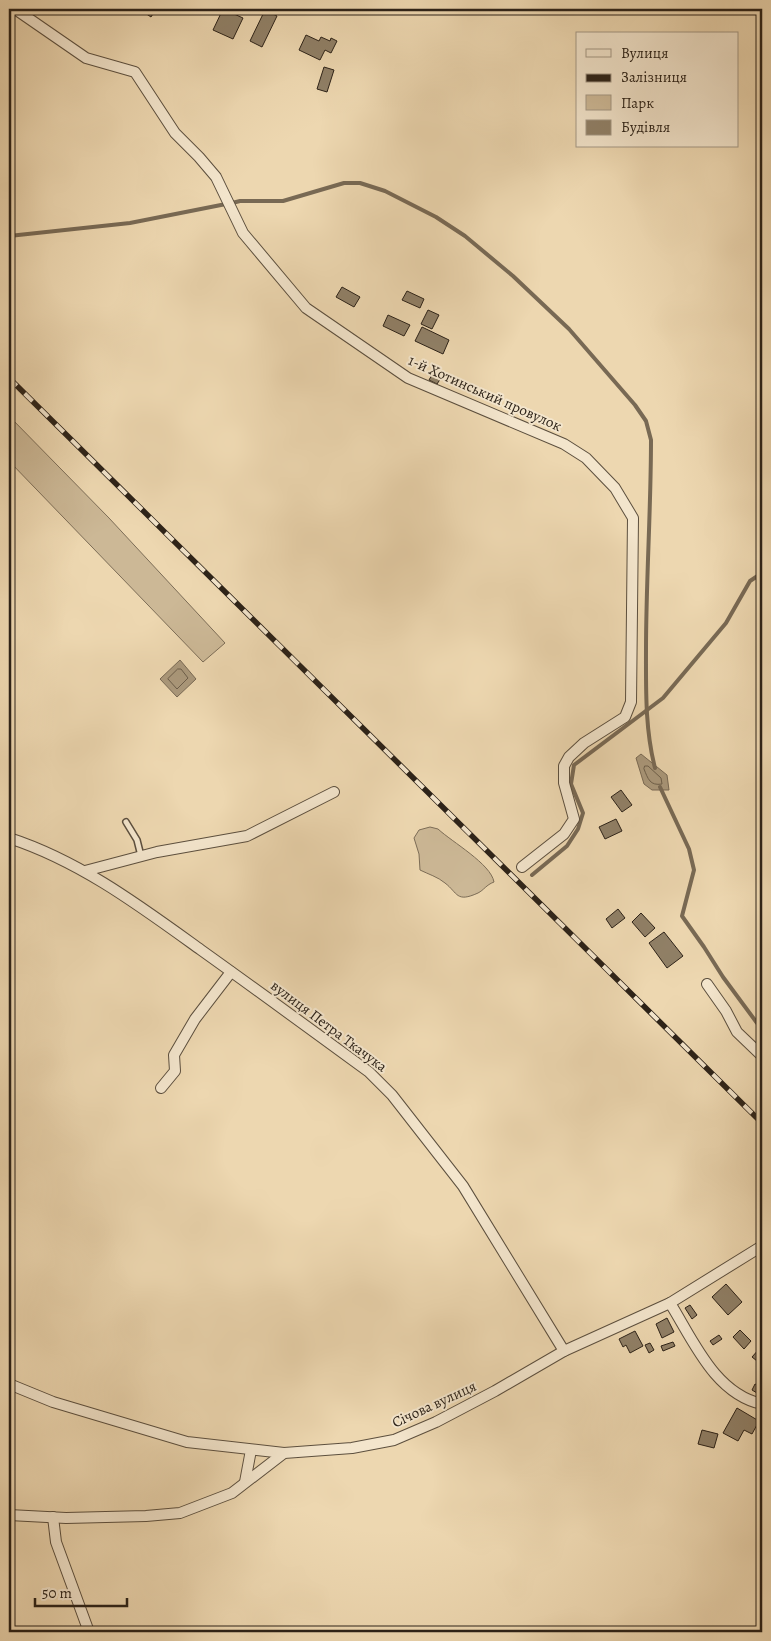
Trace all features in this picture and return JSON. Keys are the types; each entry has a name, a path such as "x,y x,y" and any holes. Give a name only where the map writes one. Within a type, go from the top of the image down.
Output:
{"street":[{"name":"1-й Хотинський провулок","path":"15,9 86,58 135,72 175,133 216,177 243,233 306,308 408,378 564,444 586,458 615,488 633,518 631,702 625,717 584,743 569,756 564,766 564,783 574,819 564,834 522,868"},
{"path":"85,871 141,856 247,836 334,792"},
{"name":"вулиця Петра Ткачука","path":"9,838 34,846 85,871 133,901 369,1072 392,1094 463,1186 564,1351"},
{"path":"161,1088 175,1071 174,1055 194,1019 232,972"},
{"path":"707,984 726,1011 737,1032 762,1056"},
{"name":"Січова вулиця","path":"9,1384 53,1402 187,1442 284,1453 352,1448 394,1440 436,1422 495,1391 564,1351 670,1303 762,1246"},
{"path":"670,1303 708,1364 722,1381 734,1393 762,1404"},
{"path":"245,1482 251,1450"},
{"path":"9,1515 53,1517 146,1516 180,1513 232,1493 284,1453"},
{"path":"53,1517 56,1542 89,1632"}],"lane":[{"path":"126,822 137,840 141,856"}],"green space":[{"path":"9,416 109,518 225,643 203,662 9,461"},
{"path":"430,827 438,829 479,861 491,875 494,882 478,893 461,897 436,877 420,870 419,854 414,838 419,830"}],"water":[{"path":"180,660 196,679 177,697 160,679"},
{"path":"641,754 667,775 669,790 652,790 644,784 636,758"}],"building":[{"path":"147,9 156,9 151,17 145,13"},
{"path":"206,9 220,9 218,14"},
{"path":"223,9 243,18 233,39 213,30"},
{"path":"241,9 253,9 251,13"},
{"path":"265,10 277,16 262,47 250,41"},
{"path":"306,35 319,41 321,37 330,41 331,38 337,41 331,53 325,50 320,60 299,50"},
{"path":"324,67 334,70 327,92 317,89"},
{"path":"342,287 360,297 354,307 336,297"},
{"path":"407,291 424,299 420,308 402,300"},
{"path":"428,310 439,315 432,329 421,324"},
{"path":"388,315 410,325 404,336 383,326"},
{"path":"422,327 449,340 443,354 415,341"},
{"path":"433,373 441,378 437,384 429,380"},
{"path":"621,790 632,805 622,812 611,797"},
{"path":"616,819 622,831 605,839 599,827"},
{"path":"618,909 625,918 612,928 606,919"},
{"path":"641,913 655,928 645,937 632,922"},
{"path":"664,932 683,956 667,968 649,943"},
{"path":"726,1284 742,1302 728,1315 712,1297"},
{"path":"690,1305 697,1315 692,1319 685,1308"},
{"path":"667,1318 674,1332 662,1338 656,1324"},
{"path":"740,1330 751,1341 744,1349 733,1337"},
{"path":"635,1331 643,1346 630,1353 626,1345 623,1347 619,1339"},
{"path":"719,1335 722,1339 713,1345 710,1341"},
{"path":"673,1342 675,1346 663,1351 661,1346"},
{"path":"650,1343 654,1350 649,1353 645,1345"},
{"path":"760,1348 762,1356 757,1361 752,1357"},
{"path":"755,1384 762,1387 762,1396 752,1390"},
{"path":"737,1408 759,1421 752,1434 744,1430 738,1441 723,1433"},
{"path":"702,1430 718,1434 714,1448 698,1444"}],"waterway":[{"path":"232,203 240,201 283,201 344,183 360,183 385,191 436,217 465,236 513,276 569,329 635,405 646,421 651,440 646,680 648,724 655,768"},
{"path":"9,236 130,223 226,204"},
{"path":"532,875 567,846 578,829 583,813 571,784 574,765 663,698 726,623 750,581 762,573"},
{"path":"660,787 689,849 694,870 682,916 723,977 762,1027"}],"railway":[{"path":"9,378 762,1123"}]}
